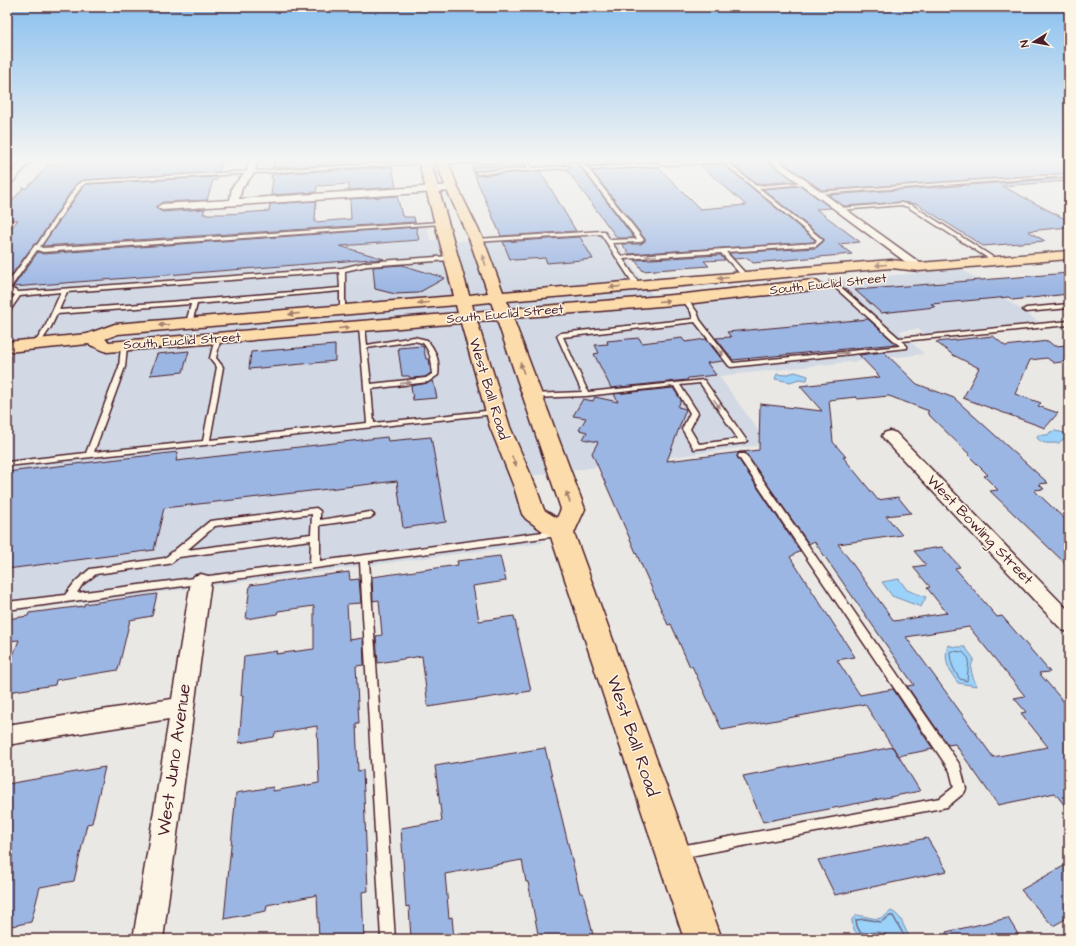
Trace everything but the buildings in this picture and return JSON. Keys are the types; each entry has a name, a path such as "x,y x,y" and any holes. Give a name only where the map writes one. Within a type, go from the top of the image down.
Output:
{"main road":[{"name":"West Ball Road","path":"436,203 450,258 494,412 525,487 534,514 562,533 703,939"},
{"path":"459,203 477,241 498,297 573,509 562,533"},
{"name":"South Euclid Street","path":"90,339 108,347 362,327 465,309 498,297 891,264 919,267 1069,255"},
{"name":"South Euclid Street","path":"7,347 90,339 115,329 343,310 465,309 504,315 685,299 832,282 907,276 919,267"}],"street":[{"path":"162,207 217,203"},
{"path":"833,203 919,267"},
{"name":"West Bowling Street","path":"890,436 1069,624"},
{"name":"West Juno Avenue","path":"148,939 200,581"},
{"path":"7,735 181,707"}],"lane":[{"path":"68,203 8,287 10,290 18,294 64,291 342,270 367,264 450,258"},
{"path":"609,242 641,240 612,203"},
{"path":"619,258 816,244 820,240 775,203"},
{"path":"841,209 901,204 910,206 996,261"},
{"path":"37,246 37,248 43,250 441,223"},
{"path":"477,241 602,232 637,285"},
{"path":"722,251 745,276"},
{"path":"342,270 343,310"},
{"path":"685,299 694,312 697,320 731,365 905,347 832,282"},
{"path":"55,312 343,289"},
{"path":"37,344 48,326 64,291"},
{"path":"7,311 18,294"},
{"path":"189,323 195,302"},
{"path":"1026,310 1069,306"},
{"path":"586,394 560,336 563,334 697,320"},
{"path":"897,340 1069,323"},
{"path":"362,327 371,425"},
{"path":"206,443 220,367 213,358 218,338"},
{"path":"364,347 414,339 425,341 431,347 436,369 435,375 428,380 368,387"},
{"path":"89,456 122,367 124,346"},
{"path":"532,396 586,394 676,384 702,382 743,441 697,447 686,429 694,413 676,384"},
{"path":"7,464 494,412"},
{"path":"674,854 943,803 960,789 956,769 742,456"},
{"path":"68,598 79,583 92,571 168,561 213,523 316,511 315,565"},
{"path":"316,523 370,515"},
{"path":"7,606 562,533"},
{"path":"176,554 316,536"},
{"path":"364,558 388,939"}],"shaded area":[{"path":"426,222 431,240 497,242 611,234 653,297 962,269 1039,322 924,334 918,329 899,331 924,354 719,376 768,444 523,477 543,543 7,612 7,283 29,250"}],"water":[{"path":"795,372 808,376 807,380 799,379 790,382 775,379 777,374 784,375"},
{"path":"1055,431 1065,433 1068,439 1062,440 1059,443 1044,443 1037,438 1038,435 1048,435 1050,432"},
{"path":"899,579 907,590 926,597 921,607 892,596 882,582"},
{"path":"948,645 965,647 974,659 971,670 977,686 958,683 955,679 948,665 946,656"},
{"path":"891,911 901,920 912,939 886,939 881,936 873,935 862,937 854,930 852,919 857,915 877,919 884,917"}]}
